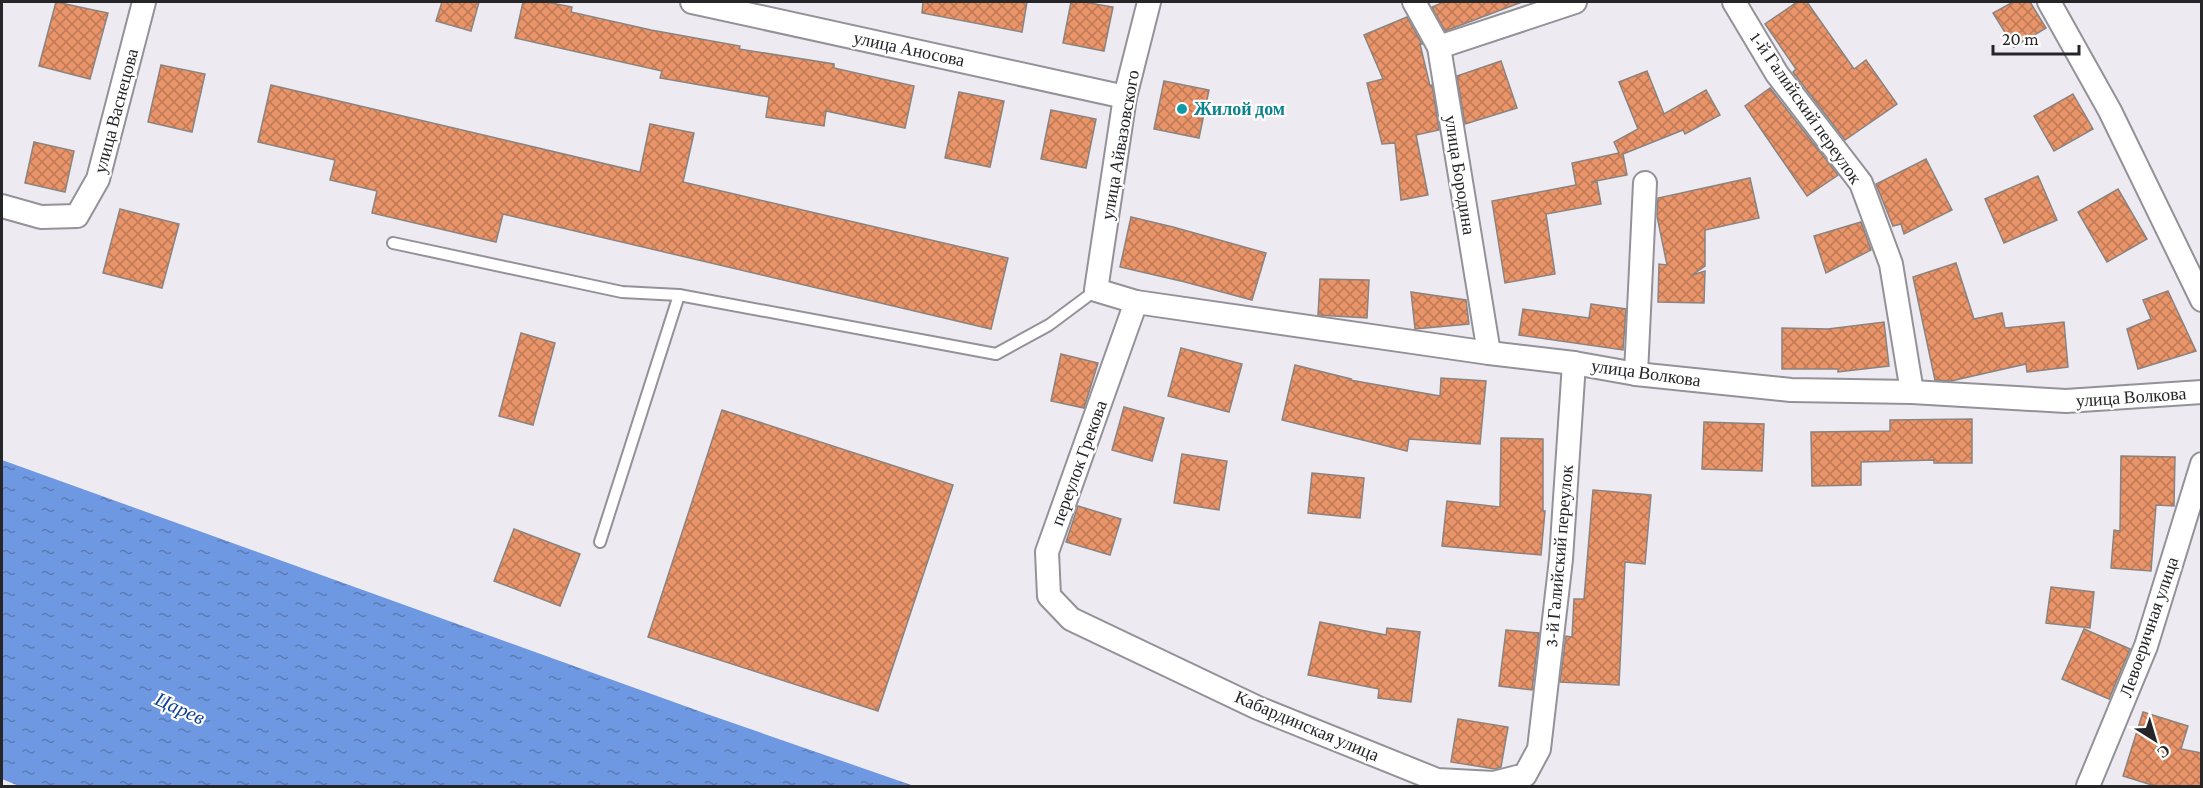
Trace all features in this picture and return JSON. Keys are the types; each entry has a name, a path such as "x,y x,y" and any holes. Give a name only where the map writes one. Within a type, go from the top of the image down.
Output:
{"street":[{"name":"улица Васнецова","path":"2,206 41,217 77,216 98,180 144,2"},
{"name":"улица Аносова","path":"692,2 1125,97"},
{"name":"улица Айвазовского","path":"1096,290 1125,97 1149,2"},
{"name":"улица Бородина","path":"1414,2 1438,47 1489,353"},
{"path":"1438,47 1575,2"},
{"name":"1-й Галийский переулок","path":"1734,2 1778,74 1861,183 1891,264 1912,393"},
{"path":"2049,2 2110,111 2202,300"},
{"path":"1636,374 1645,183"},
{"name":"улица Волкова","path":"1096,290 1136,302 1489,353 1574,363 1636,374 1791,390 1912,393 2066,402 2202,392"},
{"name":"переулок Грекова","path":"1071,619 1049,596 1047,552 1136,302"},
{"name":"3-й Галийский переулок","path":"1539,749 1561,559 1574,363"},
{"name":"Левоеричная улица","path":"2088,786 2146,646 2202,464"},
{"name":"Кабардинская улица","path":"1071,619 1258,708 1437,780 1494,783 1525,775 1539,749"}],"lane":[{"path":"393,243 622,292 679,295 996,354 1049,325 1096,290"},
{"path":"600,542 679,295"}],"water":[{"name":"Царев","path":"2,460 707,714 914,786 19,786 2,779"}],"building":[{"path":"56,2 108,13 90,79 39,66"},
{"path":"442,2 479,2 471,31 436,21"},
{"path":"523,2 547,2 572,7 571,12 651,30 740,46 739,49 834,64 834,68 914,86 905,128 826,111 824,126 766,117 769,97 660,78 662,71 515,38"},
{"path":"923,2 1027,2 1022,32 922,13"},
{"path":"1071,2 1113,7 1104,51 1063,43"},
{"path":"1444,2 1522,2 1445,31 1432,7"},
{"path":"1797,2 1807,2 1854,69 1866,60 1897,104 1845,140 1793,72 1796,69 1765,24"},
{"path":"2013,2 2030,2 2046,28 2014,47 1993,13"},
{"path":"1407,17 1422,44 1420,44 1430,86 1432,85 1439,130 1416,135 1428,195 1401,200 1395,143 1382,144 1367,83 1383,79 1364,35"},
{"path":"1501,61 1517,108 1465,124 1457,76"},
{"path":"161,65 205,74 192,132 148,122"},
{"path":"1647,71 1664,114 1706,90 1720,115 1685,134 1683,130 1623,154 1627,175 1591,182 1597,182 1601,204 1546,214 1555,274 1505,283 1492,201 1576,185 1572,163 1619,153 1614,142 1638,129 1619,82"},
{"name":"Жилой дом","path":"1164,81 1209,90 1199,138 1154,129"},
{"path":"271,85 640,172 650,124 694,133 683,182 1008,258 991,329 503,214 496,242 372,213 377,191 330,180 335,160 258,142"},
{"path":"1770,88 1838,175 1807,196 1745,106"},
{"path":"959,92 1004,101 990,167 945,158"},
{"path":"2073,94 2093,129 2054,151 2034,116"},
{"path":"1051,110 1096,119 1086,168 1041,159"},
{"path":"34,142 74,151 65,192 25,183"},
{"path":"1926,159 1952,210 1904,234 1901,224 1893,226 1876,184"},
{"path":"2038,176 2057,220 2004,243 1985,199"},
{"path":"1750,178 1759,218 1705,230 1705,266 1692,275 1705,271 1704,303 1658,302 1659,264 1667,265 1657,216 1658,198"},
{"path":"2118,189 2147,239 2107,262 2078,212"},
{"path":"120,209 179,224 162,288 103,273"},
{"path":"1131,217 1266,253 1252,300 1120,267"},
{"path":"1861,222 1871,250 1826,273 1814,236"},
{"path":"1956,263 1974,319 2002,313 2005,328 2064,322 2068,367 2027,372 2026,364 1951,381 1935,380 1913,277"},
{"path":"1320,279 1369,280 1367,318 1318,315"},
{"path":"2168,291 2196,351 2138,369 2127,329 2151,319 2143,300"},
{"path":"1411,292 1466,300 1469,324 1415,329"},
{"path":"1591,304 1626,309 1623,350 1519,335 1523,309 1589,318"},
{"path":"1884,322 1889,366 1838,372 1838,369 1782,369 1782,328 1828,329"},
{"path":"521,333 555,343 533,425 499,416"},
{"path":"1181,348 1242,364 1229,412 1168,396"},
{"path":"1061,354 1098,363 1084,408 1051,401"},
{"path":"1295,365 1350,380 1440,396 1441,378 1486,381 1480,444 1409,439 1407,451 1282,420"},
{"path":"1124,407 1164,418 1152,461 1112,450"},
{"path":"722,410 953,485 878,711 648,637"},
{"path":"1972,419 1972,463 1934,463 1934,460 1861,462 1861,485 1812,486 1811,432 1890,431 1890,420"},
{"path":"1704,422 1764,424 1762,471 1702,469"},
{"path":"1501,438 1543,439 1543,511 1545,511 1541,555 1442,546 1447,501 1500,507"},
{"path":"1182,454 1227,461 1219,510 1174,503"},
{"path":"2121,456 2175,457 2174,506 2156,505 2151,571 2111,568 2114,530 2120,531"},
{"path":"1312,473 1364,478 1360,518 1308,513"},
{"path":"1593,490 1651,495 1645,564 1625,562 1619,685 1560,682 1566,636 1572,637 1574,599 1584,599"},
{"path":"1078,506 1121,519 1110,555 1066,542"},
{"path":"514,529 580,554 560,606 494,581"},
{"path":"2051,587 2094,592 2090,628 2046,623"},
{"path":"1320,622 1386,635 1387,628 1420,632 1411,702 1378,698 1379,689 1308,675"},
{"path":"2084,629 2130,649 2109,699 2062,679"},
{"path":"1506,630 1539,633 1532,690 1499,686"},
{"path":"2143,712 2188,726 2181,749 2202,753 2202,786 2155,786 2123,776"},
{"path":"1458,719 1508,727 1501,767 1495,769 1451,762"}],"place":[{"name":"Жилой дом","path":"1182,109"}]}
